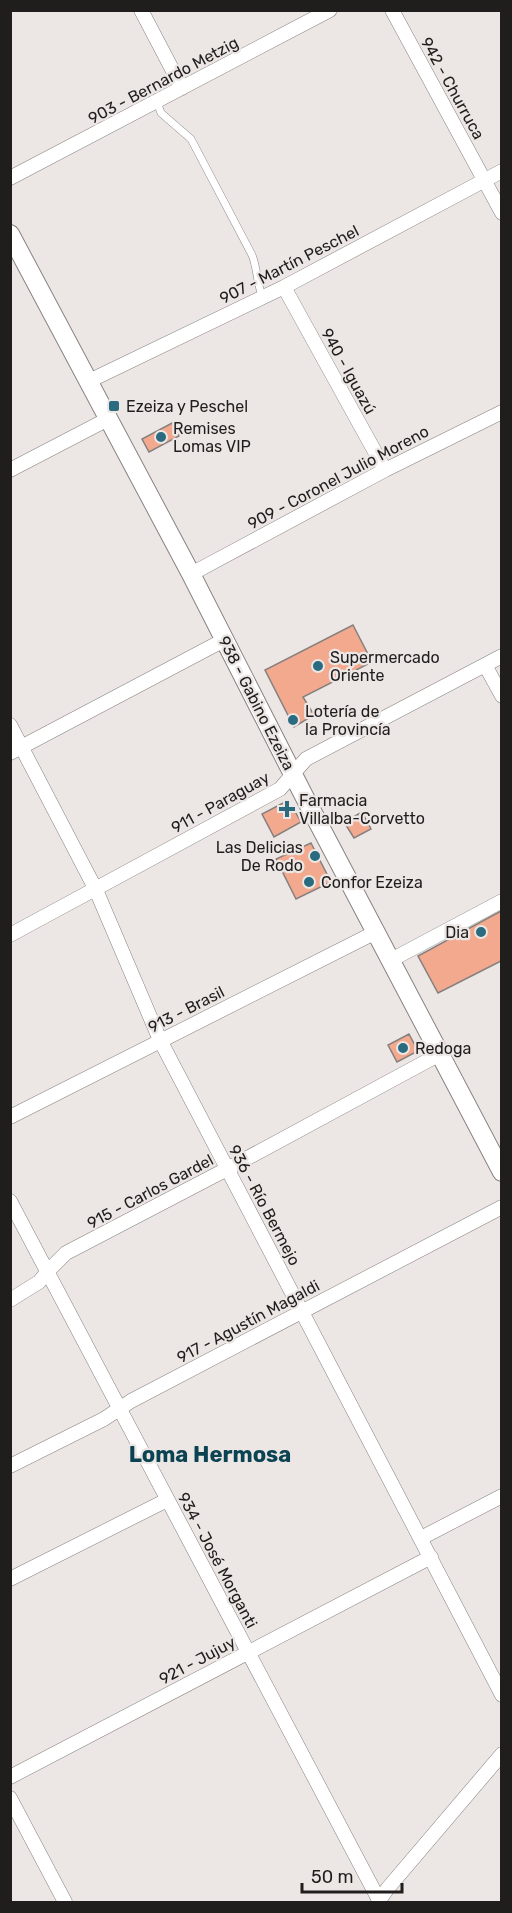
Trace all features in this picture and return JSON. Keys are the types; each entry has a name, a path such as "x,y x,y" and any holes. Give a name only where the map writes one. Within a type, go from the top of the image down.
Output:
{"street":[{"path":"141,10 182,88"},
{"name":"903 - Bernardo Metzig","path":"10,178 330,10"},
{"name":"942 - Churruca","path":"392,10 501,213"},
{"name":"907 - Martín Peschel","path":"89,381 284,287 501,171"},
{"name":"938 - Gabino Ezeiza","path":"10,234 191,574 440,1054 497,1150 501,1172"},
{"name":"940 - Iguazú","path":"284,287 385,470"},
{"name":"909 - Coronel Julio Moreno","path":"191,574 385,470 501,412"},
{"path":"10,470 108,419"},
{"path":"16,750 224,640"},
{"name":"911 - Paraguay","path":"10,935 280,789 306,759 501,656"},
{"path":"485,665 501,696"},
{"name":"936 - Río Bermejo","path":"10,725 16,750 96,890 160,1040 422,1538 501,1695"},
{"path":"391,960 501,902"},
{"name":"913 - Brasil","path":"10,1116 376,932"},
{"name":"915 - Carlos Gardel","path":"10,1300 32,1288 66,1253 440,1054"},
{"name":"934 - José Morganti","path":"10,1201 121,1407 167,1500 379,1902"},
{"name":"917 - Agustín Magaldi","path":"10,1466 104,1419 121,1407 501,1207"},
{"path":"422,1538 501,1496"},
{"path":"10,1579 167,1500"},
{"name":"921 - Jujuy","path":"10,1777 431,1557"},
{"path":"379,1902 388,1888 501,1754"},
{"path":"10,1798 65,1902"}],"lane":[{"path":"157,102 161,113 191,139 252,255 256,266 257,284 262,297"}],"building":[{"name":"Remises Lomas VIP","path":"172,423 179,436 149,452 142,439"},
{"name":"Supermercado Oriente","path":"353,625 372,662 303,697 314,715 294,727 265,670"},
{"path":"283,803 292,806 301,822 274,837 262,814"},
{"path":"362,812 371,829 354,838 344,822"},
{"path":"311,843 331,882 296,899 276,859"},
{"name":"Dia","path":"501,911 501,961 438,993 418,956"},
{"name":"Redoga","path":"409,1034 418,1051 397,1062 388,1045"}],"place":[{"name":"Ezeiza y Peschel","path":"114,406"},
{"name":"Remises Lomas VIP","path":"161,437"},
{"name":"Supermercado Oriente","path":"318,666"},
{"name":"Lotería de la Provincía","path":"293,720"},
{"name":"Farmacia Villalba-Corvetto","path":"287,809"},
{"name":"Las Delicias De Rodo","path":"315,856"},
{"name":"Confor Ezeiza","path":"309,882"},
{"name":"Dia","path":"481,932"},
{"name":"Redoga","path":"403,1048"}],"district":[{"name":"Loma Hermosa","path":"210,1454"}]}
